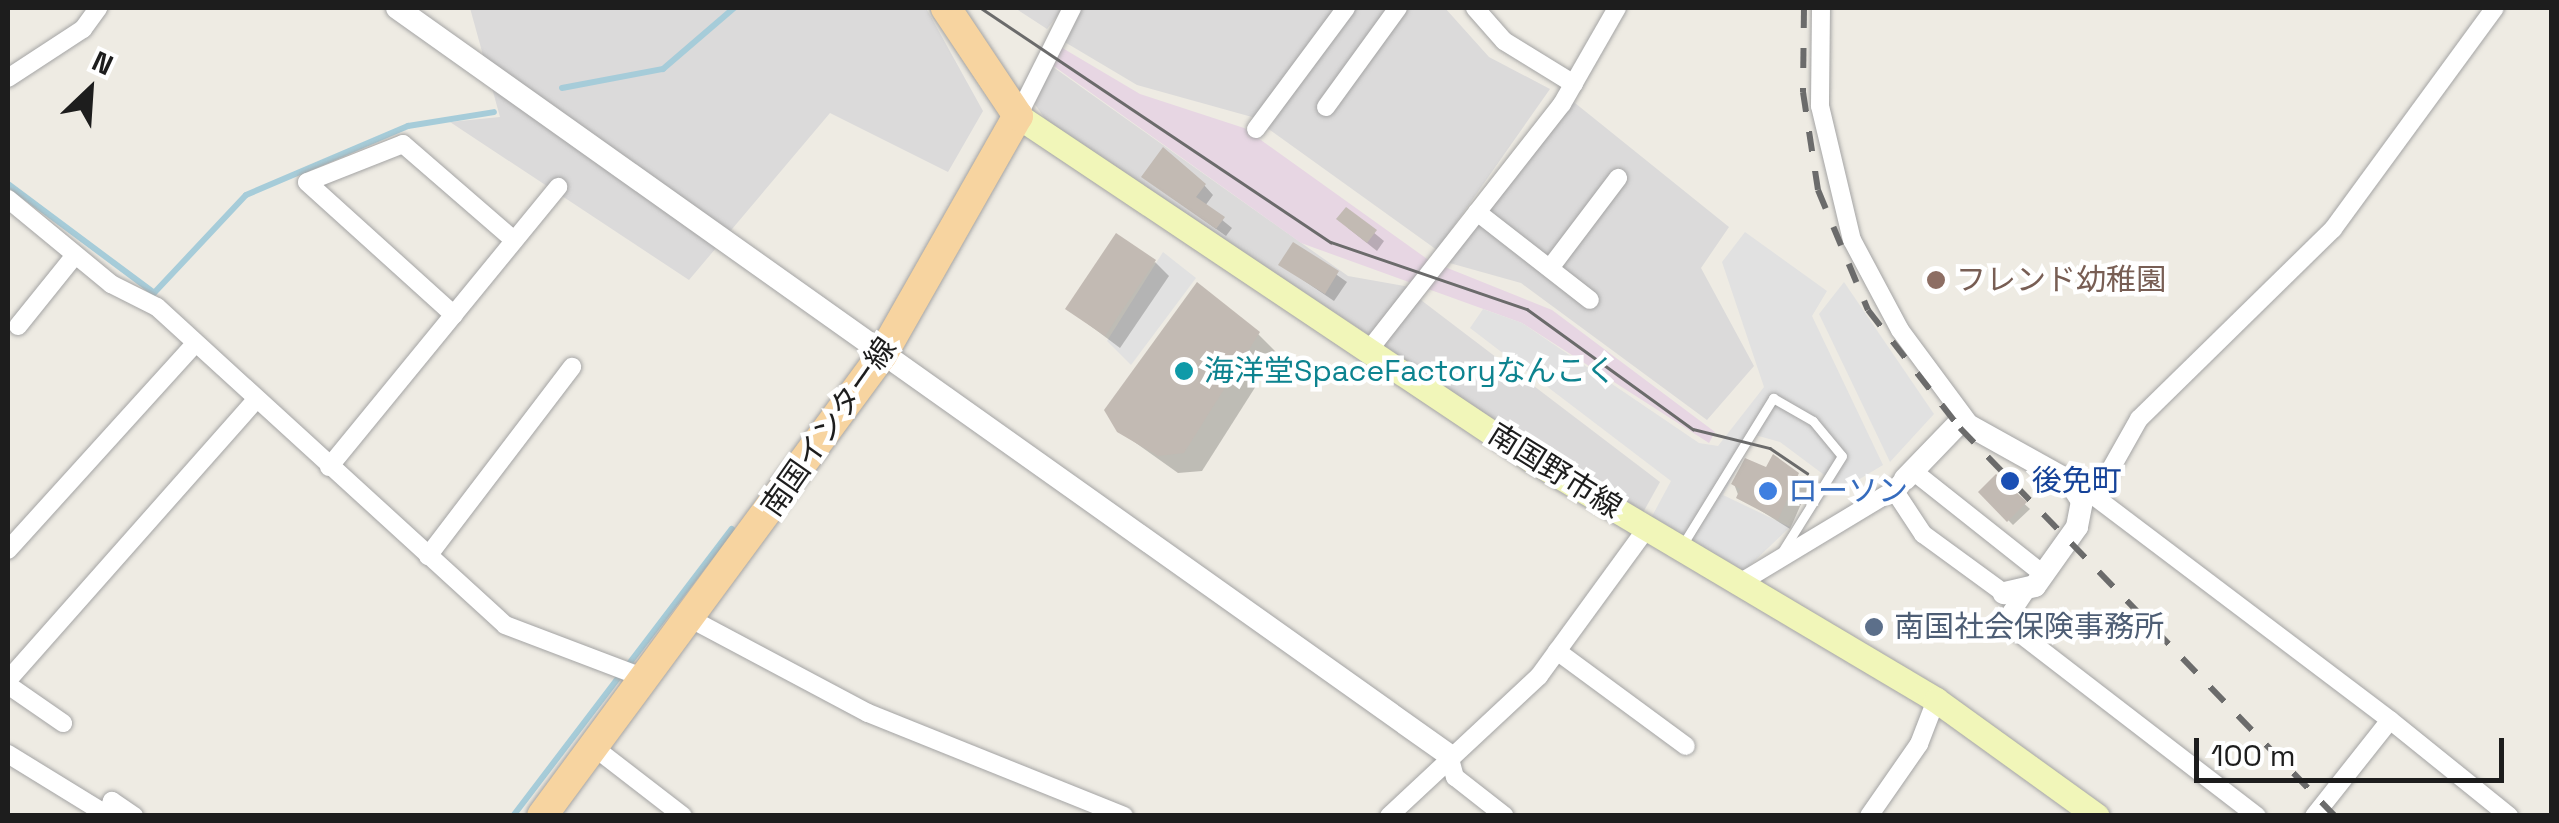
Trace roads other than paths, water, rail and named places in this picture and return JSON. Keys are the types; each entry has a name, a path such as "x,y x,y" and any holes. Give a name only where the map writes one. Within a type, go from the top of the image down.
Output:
{"main road":[{"path":"949,10 1018,116"},
{"name":"南国インター線","path":"542,816 693,620 882,354 1018,116"},
{"name":"南国野市線","path":"1018,116 1646,528 1743,582 1936,700 2097,816"}],"street":[{"path":"8,78 83,29 98,8"},
{"path":"397,8 1449,755 1455,777 1505,816"},
{"path":"1018,116 1072,8"},
{"path":"1256,129 1346,8"},
{"path":"1326,106 1398,8"},
{"path":"1476,8 1504,41 1574,84"},
{"path":"1370,350 1574,84 1617,8"},
{"path":"1821,8 1820,106 1852,240 1900,330 1968,422 2054,466 2088,499 2390,720 2509,816"},
{"path":"2257,816 2005,622 2014,593 2044,575 2139,418 2333,229 2495,8"},
{"path":"454,315 307,182 404,144 514,240"},
{"path":"1550,268 1618,178"},
{"path":"329,467 558,187"},
{"path":"8,199 76,255 157,307 255,401 524,637 647,679"},
{"path":"1477,212 1590,300"},
{"path":"18,326 76,255"},
{"path":"8,550 195,344"},
{"path":"428,556 572,367"},
{"path":"64,723 8,682 255,401"},
{"path":"1743,582 1782,553 1904,480 1951,426 1968,422"},
{"path":"1904,480 2044,575"},
{"path":"1904,480 1923,534 2014,593"},
{"path":"1389,816 1557,650 1646,528"},
{"path":"693,620 868,714 1124,816"},
{"path":"1557,650 1686,746"},
{"path":"1870,816 1919,744 1936,700"},
{"path":"2314,816 2390,720"},
{"path":"595,748 683,816"},
{"path":"8,754 107,815 112,801 134,816"}],"lane":[{"path":"1681,547 1773,398 1813,421 1842,456 1782,553"}],"waterway":[{"path":"562,88 663,69 734,8"},
{"path":"8,184 154,293 246,195 408,126 494,112"},
{"path":"513,816 732,529"}],"tram line":[{"path":"981,8 1331,242 1527,309 1693,429 1770,448 1807,473"}],"railway":[{"path":"1804,8 1803,92 1818,190 1868,310 1960,428 2335,816"}],"place":[{"name":"フレンド幼稚園","path":"1936,280"},
{"name":"海洋堂SpaceFactoryなんこく","path":"1184,371"},
{"name":"後免町","path":"2010,481"},
{"name":"ローソン","path":"1768,491"},
{"name":"南国社会保険事務所","path":"1874,627"}]}
